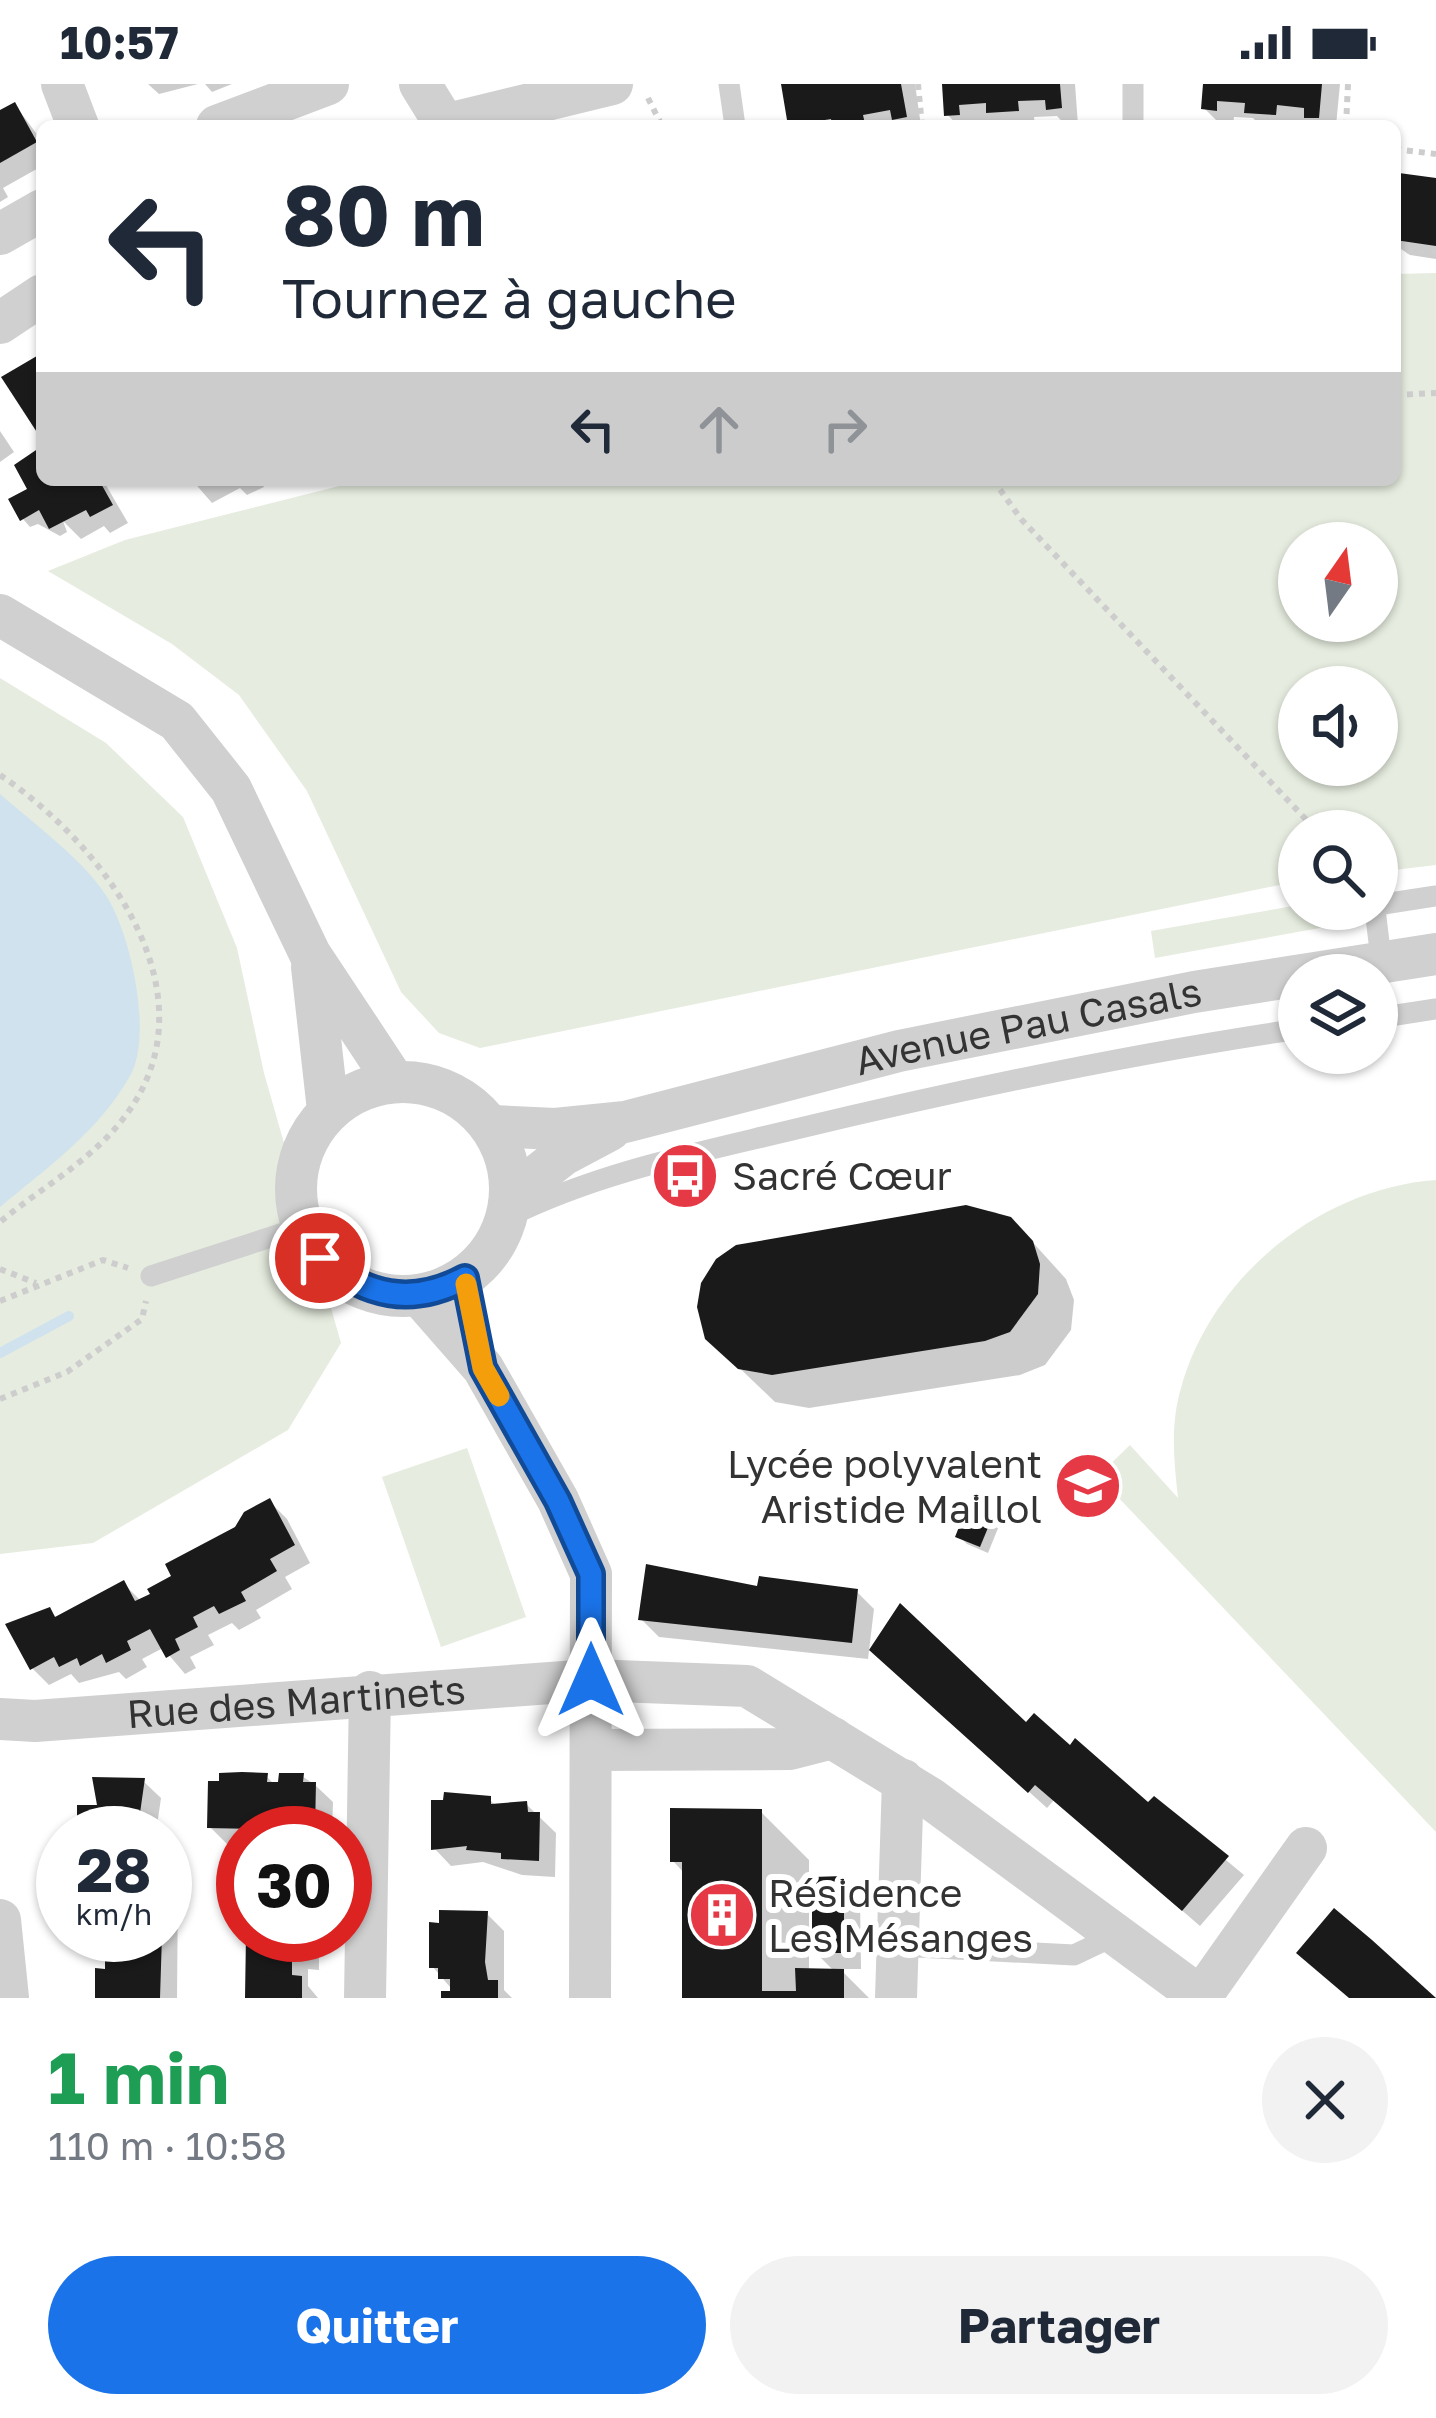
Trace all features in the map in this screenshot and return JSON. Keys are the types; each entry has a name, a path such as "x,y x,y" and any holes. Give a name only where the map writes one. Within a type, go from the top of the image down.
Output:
{"street":[{"path":"62,84 76,120"},
{"path":"234,120 328,84"},
{"path":"421,84 441,120"},
{"path":"468,120 613,84"},
{"path":"0,234 36,213"},
{"path":"0,322 36,299"},
{"path":"0,615 177,721 231,789 310,954 394,1081"},
{"path":"310,954 328,1110"},
{"name":"Avenue Pau Casals","path":"1398,958 1436,954"},
{"name":"Avenue Pau Casals","path":"491,1126 555,1129 626,1122 899,1051 1278,979"},
{"path":"394,1081 429,1084 453,1093 491,1126 508,1159 509,1206 498,1241 465,1278 420,1296 383,1295 349,1282 320,1258 302,1227 295,1196 298,1165 309,1136 328,1110 358,1090 394,1081"},
{"name":"Avenue Pau Casals","path":"509,1206 563,1155 626,1122"},
{"path":"465,1278 483,1368"},
{"path":"420,1296 483,1368 558,1501 591,1574 590,1998"},
{"name":"Rue des Martinets","path":"0,1719 35,1721 370,1692 591,1680 747,1686 903,1780 1200,1998"},
{"path":"365,1998 370,1692"},
{"path":"591,1750 790,1749 833,1738"},
{"path":"896,1998 903,1780"},
{"path":"1200,1998 1306,1848"}],"lane":[{"path":"729,84 734,120"},
{"path":"1133,84 1133,120"},
{"path":"1398,903 1436,896"},
{"path":"1398,1015 1436,1009"},
{"name":"Avenue Pau Casals","path":"509,1206 572,1185 904,1103 1147,1052 1278,1032"},
{"path":"151,1276 302,1227"},
{"path":"897,1946 1074,1955 1116,1935"}],"path":[{"path":"641,84 659,120"},
{"path":"918,84 921,120"},
{"path":"1346,120 1348,84"},
{"path":"1401,150 1436,154"},
{"path":"1401,250 1436,253"},
{"path":"1401,395 1436,393"},
{"path":"997,486 1021,519 1297,810"},
{"path":"0,775 64,829 118,887 155,974 158,1023 148,1081 125,1117 73,1169 0,1222"},
{"path":"0,1301 103,1260 151,1276 142,1318 67,1372 0,1400"},
{"path":"0,1269 38,1284"}],"shaded area":[{"path":"1436,273 1436,865 1398,870 1398,810 1278,810 1278,885 480,1048 439,1033 401,992 307,791 239,695 172,644 48,571 125,540 339,486 1401,486 1401,274"},
{"path":"0,678 106,743 183,817 237,948 264,1073 341,1343 288,1430 93,1543 0,1554"},
{"path":"1278,909 1278,930 1309,930 1155,958 1151,931"},
{"path":"1436,1180 1436,1832 1098,1476 1130,1445 1178,1498 1174,1429 1181,1388 1196,1347 1245,1275 1277,1245 1352,1200"},
{"path":"467,1448 526,1617 441,1647 382,1477"}],"water":[{"path":"0,794 72,856 107,897 131,960 139,1036 130,1076 103,1114 71,1148 0,1207"}],"building":[{"path":"781,84 901,84 907,117 892,120 890,110 863,115 864,120 787,120"},
{"path":"942,84 1060,84 1062,108 1046,110 1045,100 1018,101 1019,111 986,113 986,103 959,105 960,115 944,116"},
{"path":"1203,84 1322,84 1319,118 1304,118 1304,108 1277,105 1276,115 1244,113 1245,103 1217,101 1217,111 1201,109"},
{"path":"15,102 36,143 0,163 0,110"},
{"path":"1401,173 1436,178 1436,246 1401,241"},
{"path":"36,357 36,431 1,377"},
{"path":"36,450 36,486 102,486 113,505 90,517 86,510 49,529 39,510 20,521 8,499 27,489 14,465"},
{"path":"966,1205 1011,1217 1033,1241 1040,1264 1038,1294 1010,1332 985,1341 772,1375 738,1369 705,1339 697,1307 701,1283 716,1259 736,1245"},
{"path":"973,1492 999,1501 980,1547 955,1537"},
{"path":"270,1498 295,1545 270,1559 277,1571 241,1592 246,1601 219,1614 214,1606 193,1617 198,1627 175,1639 180,1650 166,1658 150,1629 127,1641 131,1650 106,1663 102,1654 80,1666 77,1658 59,1667 54,1657 30,1670 5,1624 50,1607 55,1617 124,1580 135,1601 150,1594 147,1589 171,1576 165,1564 235,1527 244,1512"},
{"path":"646,1564 757,1586 759,1576 858,1589 852,1643 638,1620"},
{"path":"900,1603 1026,1722 1034,1713 1070,1745 1075,1738 1148,1802 1154,1796 1229,1856 1182,1911 1035,1785 1028,1793 869,1650"},
{"path":"219,1773 268,1773 267,1782 278,1782 279,1773 304,1773 303,1782 316,1782 316,1806 216,1806 216,1828 207,1828 208,1781 219,1781"},
{"path":"92,1777 145,1778 141,1806 77,1806 97,1805"},
{"path":"444,1792 491,1796 491,1804 527,1801 528,1812 540,1812 539,1861 501,1859 501,1853 466,1850 467,1846 431,1850 431,1800 443,1800"},
{"name":"Résidence Les Mésanges","path":"670,1808 762,1809 762,1991 796,1991 795,1968 844,1969 844,1998 682,1998 682,1862 670,1862"},
{"path":"844,1876 844,1953 812,1953 812,1877"},
{"path":"1334,1908 1436,1998 1349,1998 1296,1953"},
{"path":"439,1910 488,1911 485,1962 488,1980 498,1980 498,1998 441,1998 441,1991 450,1991 450,1979 438,1979 438,1968 429,1968 429,1922 439,1923"},
{"path":"105,1962 161,1962 160,1998 95,1998 95,1968 105,1969"},
{"path":"246,1962 292,1962 292,1975 302,1976 302,1998 245,1998"}],"waterway":[{"path":"0,1353 69,1316"}],"slow traffic":[{"path":"466,1284 483,1368 499,1396"}],"place":[{"name":"Sacré Cœur","path":"685,1176"},
{"name":"Lycée polyvalent Aristide Maillol","path":"1088,1486"},
{"name":"Résidence Les Mésanges","path":"722,1915"}],"route":[{"path":"320,1258 349,1282 383,1295 420,1296 465,1278 483,1368 558,1501 591,1574 591,1680"}]}
